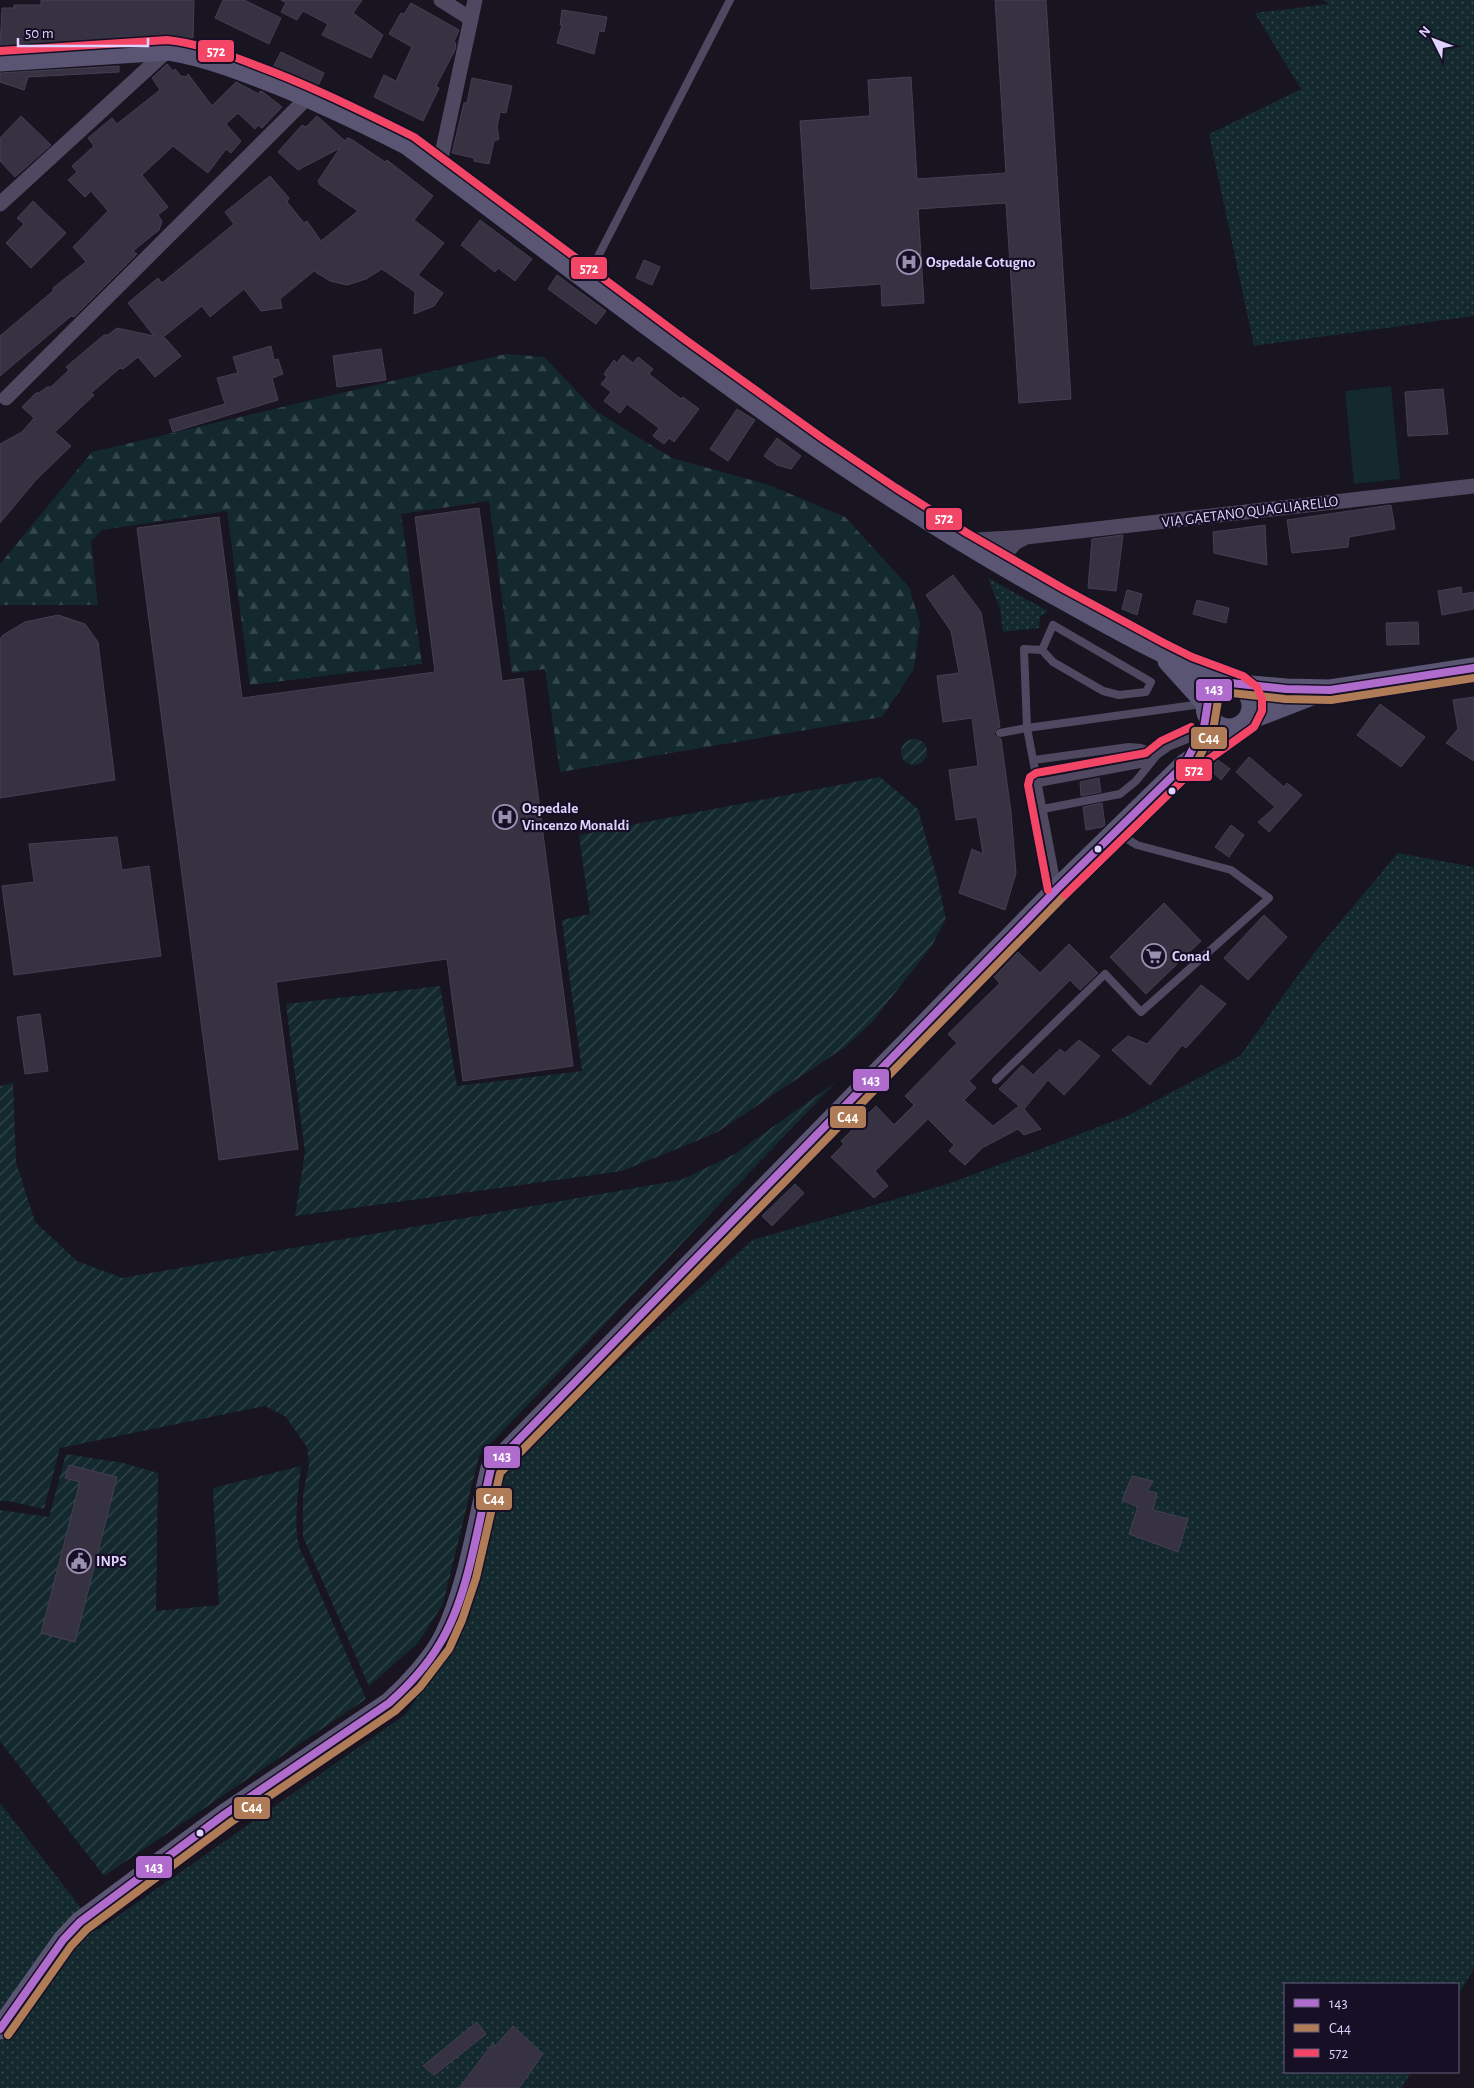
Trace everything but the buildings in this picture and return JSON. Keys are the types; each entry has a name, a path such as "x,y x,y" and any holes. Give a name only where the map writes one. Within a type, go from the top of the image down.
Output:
{"street":[{"path":"441,0 471,19"},
{"path":"439,168 475,0"},
{"path":"0,61 168,50 195,54 230,65 308,97 408,145 586,280 821,450 997,563 1157,651 1235,684 1249,693 1252,701 1252,710 1242,724 1185,764 1058,888 491,1468 463,1585 445,1636 411,1683 389,1703 225,1814 80,1922 63,1940 0,2029"},
{"path":"0,204 168,50"},
{"path":"6,398 308,97"},
{"name":"VIA GAETANO QUAGLIARELLO","path":"961,541 1026,537 1474,486"},
{"path":"997,563 1015,543 1026,537"},
{"path":"1157,651 1173,665 1207,708 1212,721 1228,729 1280,706 1330,690 1474,668"},
{"path":"1185,764 1200,734 1209,695 1222,684 1330,690"}],"lane":[{"path":"586,280 730,0"},
{"path":"1042,650 1053,625 1151,682 1146,692 1118,695 1103,691 1053,662 1042,650 1024,649 1027,728 1058,888"},
{"path":"1000,733 1027,728 1207,708"},
{"path":"1043,809 1120,794 1136,781 1159,753 1170,746 1200,734"},
{"path":"1034,760 1129,747 1159,753"},
{"path":"1038,783 1151,762"},
{"path":"996,1080 1105,974 1142,1012 1269,898 1231,870 1137,845 1115,832"}],"green space":[{"path":"1323,0 1474,0 1474,316 1254,346 1209,134 1301,89 1255,13 1329,4"},
{"path":"506,354 544,357 596,411 672,458 769,485 845,517 909,587 920,623 914,669 882,717 560,772 545,669 512,673 489,501 401,514 422,664 250,685 227,511 102,530 91,541 98,605 0,605 0,564 92,452"},
{"path":"1391,386 1400,479 1354,484 1345,391"},
{"path":"988,578 1048,611 1040,617 1039,628 1003,632 1000,609"},
{"path":"914,739 923,743 927,752 923,761 914,765 905,761 901,752 905,743"},
{"path":"880,777 918,809 946,919 931,947 872,1022 845,1047 716,1133 622,1171 295,1216 305,1152 286,1004 440,986 457,1086 582,1071 562,920 590,914 579,835"},
{"path":"1398,853 1474,867 1474,1969 1459,1993 1459,1983 1284,1983 1284,2073 1410,2073 1402,2088 0,2088 0,1803 98,1930 406,1714 469,1618 498,1472 752,1240 948,1184 1127,1116 1240,1056 1314,953"},
{"path":"836,1082 479,1456 443,1604 418,1643 369,1686 303,1537 303,1494 309,1465 307,1447 285,1416 265,1406 60,1448 44,1509 9,1501 0,1501 0,1086 13,1083 16,1162 35,1222 77,1261 122,1278 681,1180 735,1154"},
{"path":"66,1454 123,1463 158,1473 156,1611 219,1605 213,1488 301,1466 296,1513 297,1538 300,1549 366,1699 104,1876 0,1741 0,1510 49,1517"}],"transit line":[{"name":"572","path":"0,51 167,40 201,46 291,79 414,137 687,341 825,440 896,488 967,533 1064,589 1192,657 1243,676 1257,687 1262,699 1262,711 1254,727 1191,772 1065,895"},
{"name":"143","path":"0,2029 63,1940 80,1922 225,1814 389,1703 416,1676 439,1645 458,1605 471,1559 491,1468 1058,888 1185,764 1204,727 1209,695 1218,686 1231,683 1286,689 1330,690 1474,668"},
{"name":"C44","path":"8,2035 71,1946 87,1929 231,1822 395,1711 420,1687 449,1649 462,1620 476,1578 500,1473 1065,895 1192,771 1213,731 1218,700 1223,695 1232,693 1285,699 1331,700 1474,678"},
{"name":"572","path":"1048,890 1028,785 1030,777 1036,773 1146,753 1161,741 1191,727"}],"place":[{"name":"Ospedale Cotugno","path":"909,262"},
{"name":"Ospedale Vincenzo Monaldi","path":"505,817"},
{"name":"Conad","path":"1154,956"},
{"name":"INPS","path":"79,1561"}]}
